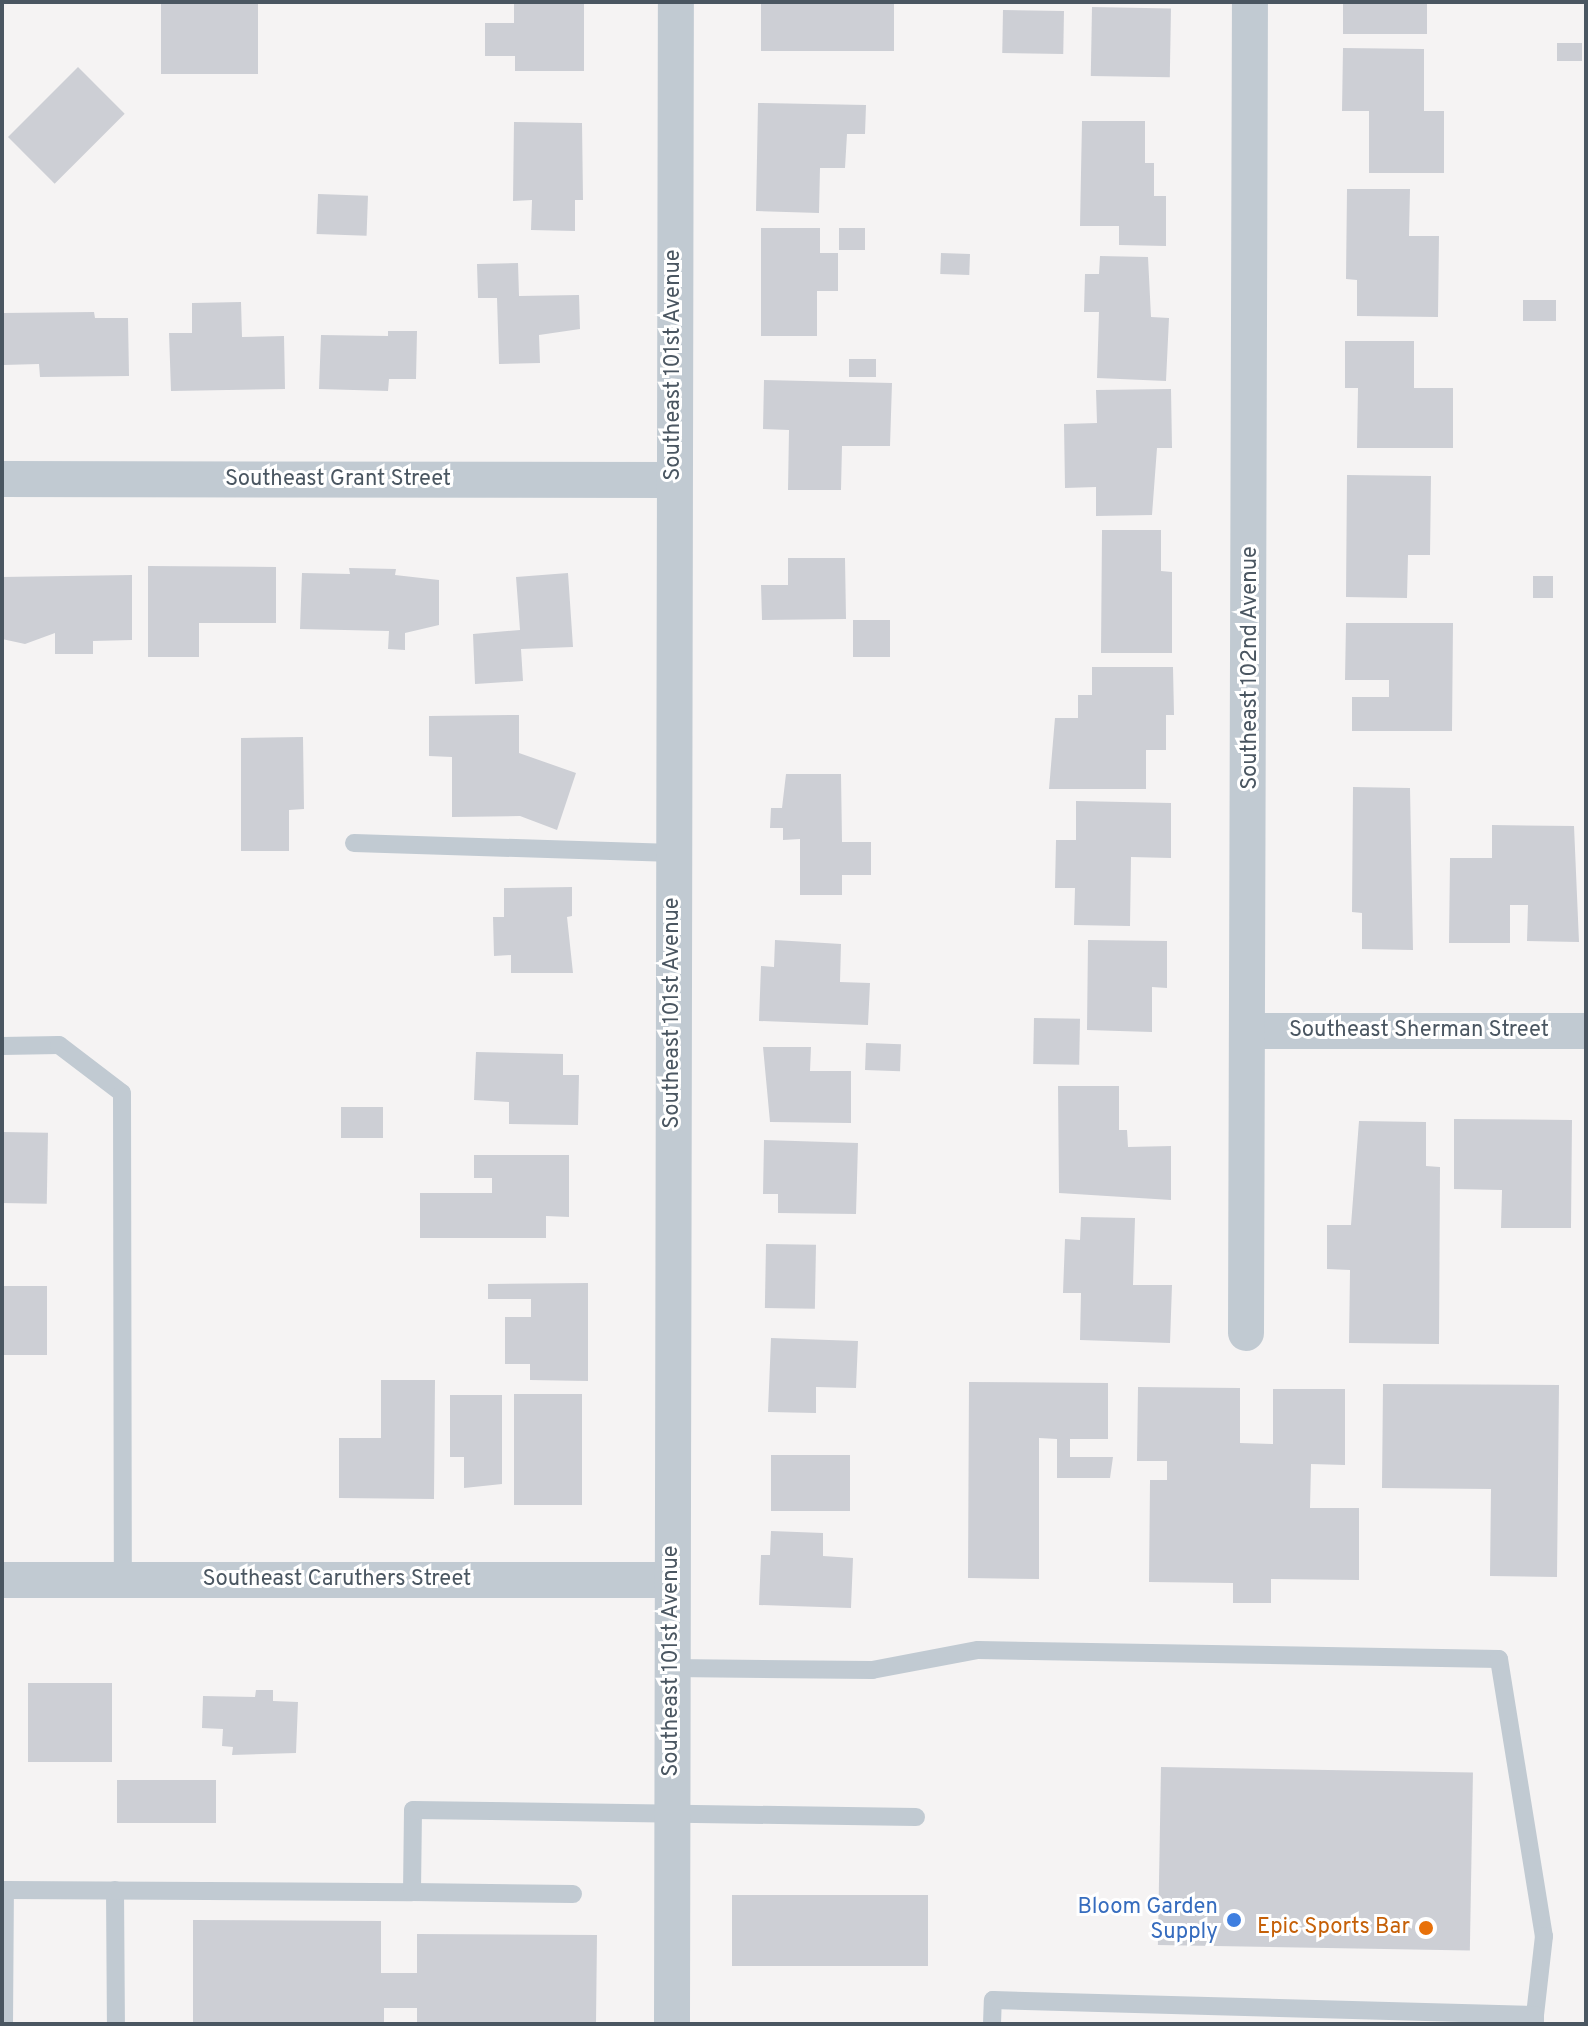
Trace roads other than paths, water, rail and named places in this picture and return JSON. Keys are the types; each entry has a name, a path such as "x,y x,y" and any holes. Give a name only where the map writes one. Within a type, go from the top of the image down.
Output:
{"street":[{"name":"Southeast 101st Avenue","path":"672,2024 676,2"},
{"name":"Southeast 102nd Avenue","path":"1246,1333 1251,1031 1250,2"},
{"name":"Southeast Grant Street","path":"2,479 674,480"},
{"name":"Southeast Sherman Street","path":"1251,1031 1586,1031"},
{"name":"Southeast Caruthers Street","path":"2,1580 672,1580"}],"lane":[{"path":"354,843 674,853"},
{"path":"2,1046 59,1045 122,1093 123,1580"},
{"path":"672,1668 872,1670 978,1650 1499,1659 1544,1936 1535,2020 993,2000 992,2024"},
{"path":"412,1892 413,1810 916,1817"},
{"path":"4,2024 3,1890 573,1894"},
{"path":"115,1890 116,2024"}],"place":[{"name":"Bloom Garden Supply","path":"1234,1920"},
{"name":"Epic Sports Bar","path":"1426,1928"}]}
